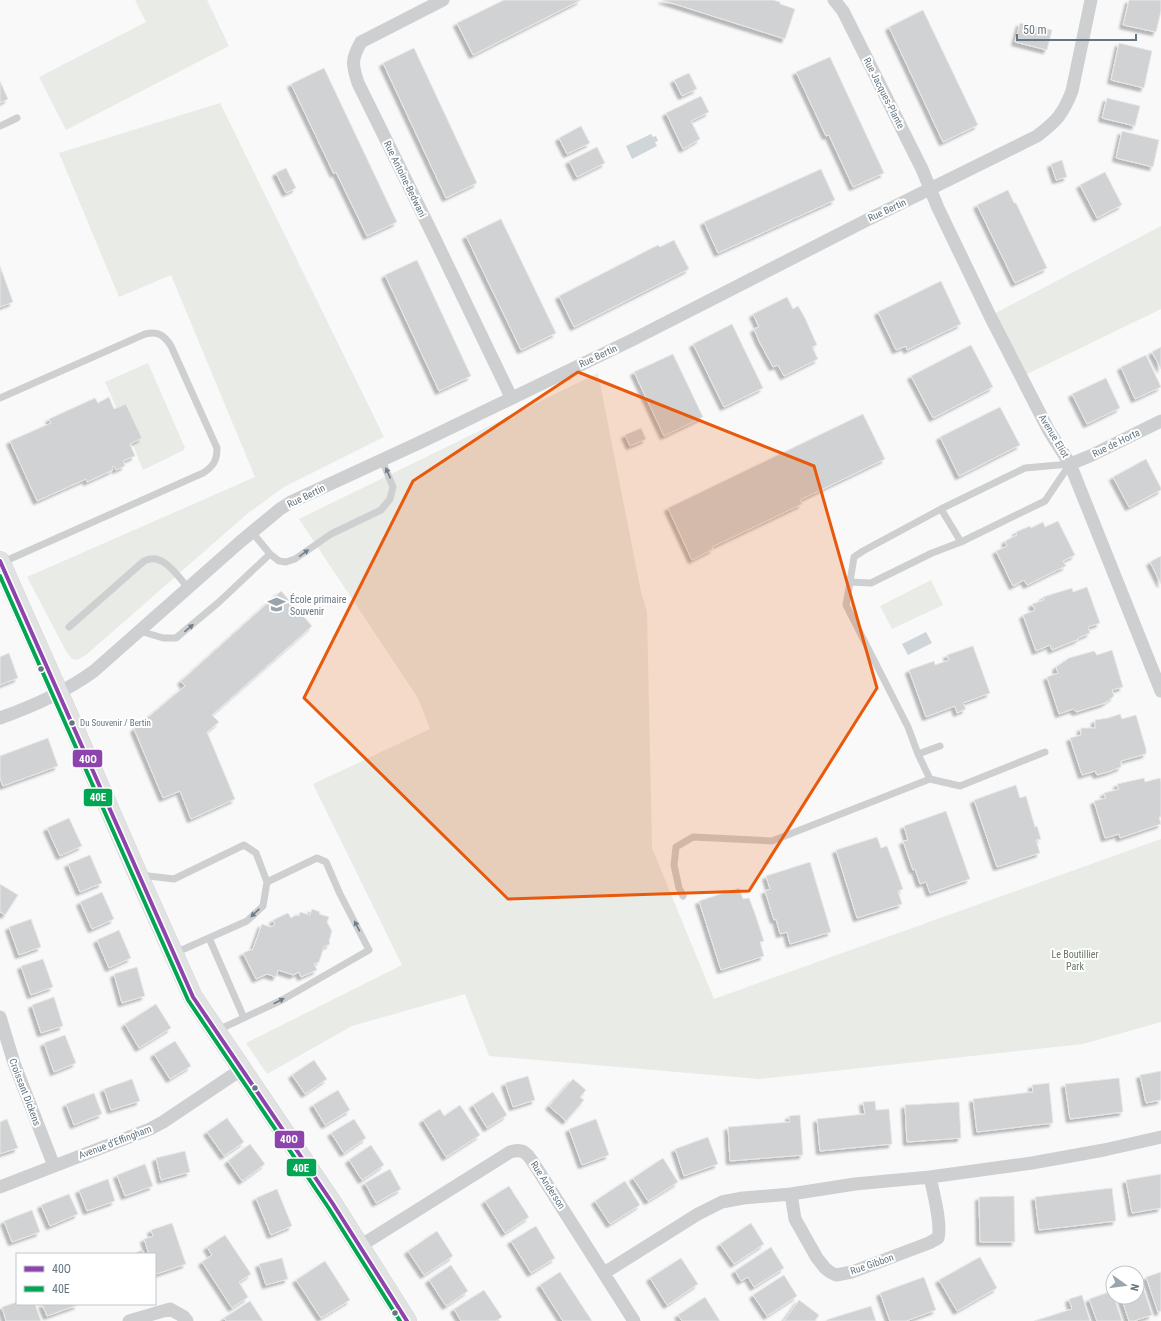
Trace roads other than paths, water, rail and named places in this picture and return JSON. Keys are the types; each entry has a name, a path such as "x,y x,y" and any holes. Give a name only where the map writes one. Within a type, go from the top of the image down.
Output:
{"street":[{"name":"Rue Antoine-Bedwani","path":"443,0 361,42 354,56 353,68 358,83 433,235 510,397"},
{"name":"Rue Jacques-Plante","path":"834,0 843,11 931,189"},
{"name":"Rue Bertin","path":"0,718 38,704 58,694 94,671 252,532 291,502 632,340 867,220 1037,136 1054,124 1061,115 1072,90 1091,0"},
{"name":"Avenue Eliot","path":"931,189 938,208 990,316 1049,432 1070,464 1161,691"},
{"name":"Rue de Horta","path":"1070,464 1090,456 1161,421"},
{"path":"0,562 193,997 360,1246 407,1321"},
{"name":"Croissant Dickens","path":"0,1017 14,1063 54,1166"},
{"name":"Avenue d'Effingham","path":"0,1186 156,1126 242,1069"},
{"path":"604,1273 698,1214 722,1202 743,1198 792,1194 855,1184 930,1177 1032,1163 1104,1150 1161,1137"},
{"name":"Rue Anderson","path":"360,1246 486,1166 510,1152 518,1150 524,1152 529,1157 634,1321"},
{"name":"Rue Gibbon","path":"792,1194 795,1218 824,1268 836,1275 844,1274 923,1246 938,1238 938,1223 930,1177"},
{"path":"129,1321 170,1309 184,1317 187,1321"}],"lane":[{"path":"0,126 17,118"},
{"path":"0,398 145,334 151,332 158,333 163,335 171,346 217,448 214,465 203,473 0,562"},
{"path":"252,532 270,554 279,561 286,562 295,559 331,534 381,510 390,500 393,487 382,460"},
{"path":"930,779 918,754 908,727 846,605 854,557 941,509 1025,468 1070,464"},
{"path":"850,582 871,583 932,553 961,542 1045,501 1070,464"},
{"path":"941,509 961,542"},
{"path":"140,630 162,638 176,638 214,606 270,554"},
{"path":"69,627 144,561 149,559 154,558 170,567 188,588"},
{"path":"918,754 940,746"},
{"path":"683,896 679,888 674,865 676,847 693,837 772,842 930,779 960,786 1045,752"},
{"path":"138,875 174,879 244,845 256,853 267,882 263,906 246,922 173,954"},
{"path":"216,1031 282,1000 369,950 340,894 326,862 317,858 267,882"},
{"path":"209,938 244,1018"}],"place":[{"name":"École primaire Souvenir","path":"277,605"},
{"name":"Du Souvenir / Bertin","path":"72,723"}],"park label":[{"name":"Le Boutillier Park","path":"1075,960"}]}
